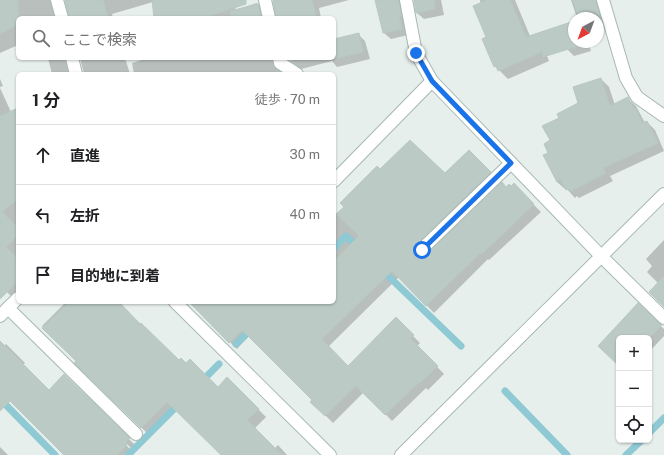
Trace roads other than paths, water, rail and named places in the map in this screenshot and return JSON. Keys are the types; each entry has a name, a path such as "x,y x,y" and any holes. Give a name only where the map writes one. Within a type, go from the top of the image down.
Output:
{"street":[{"path":"57,0 61,16"},
{"path":"264,0 268,16"},
{"path":"406,0 416,53 432,81 601,256 664,318"},
{"path":"603,0 626,78 637,97 664,116"},
{"path":"72,60 76,72"},
{"path":"279,60 280,63 294,72"},
{"path":"336,179 432,81"},
{"path":"422,250 511,163"},
{"path":"401,455 664,194"},
{"path":"16,300 4,309 136,434"},
{"path":"177,304 330,455"}],"waterway":[{"path":"336,246 346,236 360,249"},
{"path":"382,270 461,346"},
{"path":"236,344 252,329"},
{"path":"200,383 219,364"},
{"path":"505,391 567,455"},
{"path":"0,399 55,455"},
{"path":"128,455 180,403"},
{"path":"652,430 664,418"},
{"path":"626,455 639,443"}]}
